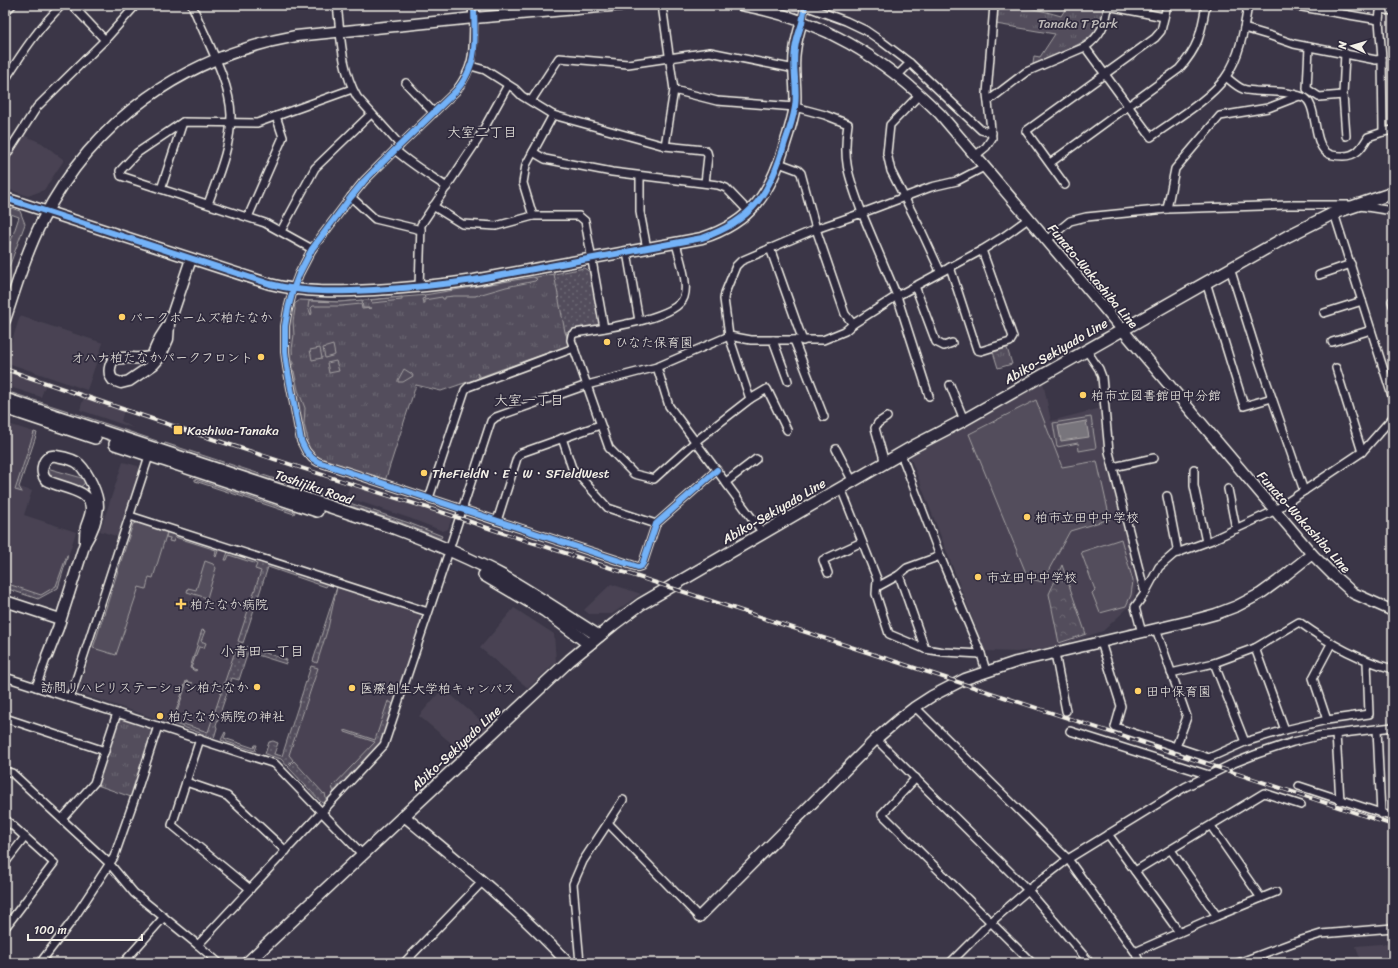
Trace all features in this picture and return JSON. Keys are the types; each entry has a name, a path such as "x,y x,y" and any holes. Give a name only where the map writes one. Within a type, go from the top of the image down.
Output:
{"main road":[{"name":"Abiko-Sekiyado Line","path":"246,963 589,644 641,604 841,488 1288,236 1334,213 1393,193"},
{"name":"Toshijiku Road","path":"5,399 394,528 502,576 599,636"},
{"name":"Toshijiku Road","path":"5,408 448,553 525,599 589,644"}],"street":[{"path":"5,12 12,5"},
{"path":"5,80 27,45 48,19 62,5"},
{"path":"72,5 105,40"},
{"path":"5,157 37,107 105,40 136,5"},
{"path":"192,5 226,87 230,103 228,143 208,204"},
{"path":"337,5 345,66 352,89 408,162 447,188"},
{"path":"474,5 474,50 471,66 465,80 456,91 364,181 312,249 299,274 288,309 285,326 285,352 300,441 306,451 318,462 638,567 643,563 656,524 717,470"},
{"path":"5,320 34,238 47,211 80,161 120,120 162,86 181,75 215,59 242,49 273,40 296,36 622,5"},
{"path":"662,5 674,90 665,146"},
{"name":"Funato-Wakashiba Line","path":"741,5 762,9 802,21 823,30 865,52 898,75 920,94 940,114 1274,511 1312,554 1353,593 1393,611"},
{"path":"5,198 270,284 293,290 318,292 419,287 474,280 702,238 713,234 749,212 769,186 779,164 795,108 795,50 805,5 835,16 865,30 910,63 981,130 992,133"},
{"path":"974,156 990,142 992,133 987,94 994,5"},
{"path":"988,102 1026,72 1085,47 1090,43 1102,31 1107,15 1108,5 1164,17"},
{"path":"1065,185 1026,132 1155,38 1161,31 1167,5"},
{"path":"1050,163 1179,68 1187,60 1197,44 1206,5"},
{"path":"1085,47 1151,137 1206,97 1226,77 1238,52 1248,5"},
{"path":"1290,5 1379,20"},
{"path":"1383,132 1382,59 1379,20 1382,9 1393,11"},
{"path":"1244,28 1294,44 1376,60 1382,59"},
{"path":"1310,47 1307,89 1319,97 1343,95"},
{"path":"531,101 559,58 628,64 710,52 795,69"},
{"path":"1345,54 1343,95 1346,136"},
{"path":"898,75 910,63"},
{"path":"471,66 485,70 553,115 665,146 704,150 707,152 708,156 705,183"},
{"path":"1226,77 1243,90 1289,92 1308,100 1312,109 1318,140 1325,152 1328,153 1348,156 1364,146 1368,137 1393,130"},
{"path":"406,83 434,112"},
{"path":"419,287 421,225 477,141 508,85"},
{"path":"312,249 265,223 121,176 120,171 137,153 183,122 257,123 352,89"},
{"path":"674,90 717,102 795,108 824,114 848,124 845,141 848,175 862,213 897,296 928,396"},
{"path":"920,94 890,125 887,153 891,171 922,232 940,272"},
{"path":"1167,209 1175,169 1220,116 1268,108 1299,96"},
{"path":"281,231 315,168 371,114"},
{"path":"533,216 523,183 526,165 553,115"},
{"path":"248,217 283,137 276,116"},
{"path":"161,189 183,122"},
{"path":"533,152 545,159 612,172 718,185 726,188 749,212"},
{"path":"779,164 798,170 801,173 816,229 845,314 853,324"},
{"path":"750,399 729,336 724,299 736,266 740,261 816,229 931,187 957,181 984,167"},
{"path":"640,176 640,212 647,249"},
{"path":"351,197 375,219 420,230"},
{"path":"1046,241 1064,225 1077,218 1167,209 1289,205 1355,206 1393,211"},
{"path":"433,206 462,224 496,226 533,216 579,216 582,218 585,221 604,328"},
{"path":"1334,213 1393,399"},
{"path":"198,945 384,745 491,421 496,417 587,385 657,367 729,336 751,340 823,340 845,331 853,324 897,296 982,250 1028,219"},
{"path":"676,243 686,286 681,303 649,320 575,333 572,335 571,340 609,448 634,474 654,479 696,441 750,399 767,389 787,430"},
{"path":"770,248 803,341"},
{"path":"950,267 977,350 981,351 1010,342 1013,337 982,250"},
{"path":"627,252 640,321"},
{"path":"169,324 168,339 160,357 154,364 125,383 113,380 109,373 113,360 122,357 143,359 152,356 160,338 169,324 191,259"},
{"path":"1319,275 1351,264"},
{"path":"1230,268 1304,491"},
{"path":"1206,282 1244,406 1272,398"},
{"path":"915,286 936,342 944,346 952,343"},
{"path":"1324,313 1362,300"},
{"path":"1332,342 1371,330"},
{"path":"773,340 788,380"},
{"path":"794,340 824,417"},
{"path":"429,498 468,387 574,348"},
{"path":"1086,351 1099,369 1102,376 1109,452 1145,593"},
{"path":"132,359 136,364 134,378"},
{"path":"657,367 669,406 763,533"},
{"path":"1336,368 1362,452"},
{"path":"950,385 964,420"},
{"path":"884,464 875,428 878,423 887,417"},
{"path":"1142,633 1136,607 1159,567 1174,554 1206,542 1274,511 1362,452 1393,417"},
{"path":"497,521 519,455 521,453 600,425"},
{"path":"562,438 572,468 608,508 656,524"},
{"path":"836,449 853,482"},
{"path":"901,454 940,556 981,654 986,671"},
{"path":"36,687 85,543 92,531 98,505 96,494 89,479 84,470 76,462 56,456 49,457 45,461 42,474 46,480 78,492 88,499 90,503 90,516 86,529 85,543"},
{"path":"70,698 150,456"},
{"path":"1113,467 1154,458"},
{"path":"726,482 756,459"},
{"path":"1194,469 1194,486 1206,542"},
{"path":"78,492 85,488 89,479"},
{"path":"841,488 877,579 876,594 889,634 925,649 944,652 981,654"},
{"path":"1228,489 1236,529"},
{"path":"1167,496 1178,552"},
{"path":"130,516 428,612"},
{"path":"828,573 823,560 862,542"},
{"path":"609,824 699,917 876,739 915,707 945,689 986,671 1194,620 1237,606 1260,594 1312,554"},
{"path":"877,587 907,568 940,556"},
{"path":"898,575 925,649"},
{"path":"5,601 60,620"},
{"path":"1171,673 1214,662 1255,648 1300,622 1331,644 1367,661 1393,669"},
{"path":"1156,629 1187,717 1176,747"},
{"path":"1101,642 1121,706 1115,727 1209,758 1245,742 1285,730 1327,720 1369,714 1367,661"},
{"path":"1327,720 1313,678 1331,644"},
{"path":"1255,648 1285,730"},
{"path":"1055,653 1066,711"},
{"path":"1214,662 1245,742"},
{"path":"5,677 275,764 363,855"},
{"path":"915,707 1068,859 1135,952 1140,963"},
{"path":"62,819 94,783 117,713"},
{"path":"5,718 105,751"},
{"path":"40,963 72,921 114,857 158,726"},
{"path":"950,963 958,957 991,922 1028,890 1068,859 1209,774 1257,754 1294,742 1336,734 1393,727"},
{"path":"1378,729 1382,814"},
{"path":"1070,731 1209,774"},
{"path":"1336,734 1340,800"},
{"path":"200,739 172,825 250,889"},
{"path":"876,739 1028,890 1090,963"},
{"path":"5,771 12,774 109,863 134,893 219,963"},
{"path":"916,778 882,814 1032,963"},
{"path":"186,782 227,796 286,851"},
{"path":"1299,786 1393,817"},
{"path":"1135,871 1264,793 1301,805"},
{"path":"580,963 573,884 583,862 624,800"},
{"path":"404,816 483,881 568,963"},
{"path":"5,819 54,863 5,928"},
{"path":"1210,826 1261,898"},
{"path":"1108,834 1179,932"},
{"path":"5,863 25,837"},
{"path":"1171,850 1217,916"},
{"path":"404,963 483,881"},
{"path":"1135,952 1276,892"},
{"path":"123,963 164,917"},
{"path":"1238,963 1292,942 1321,934 1393,928"}],"shaded area":[{"path":"23,135 42,143 64,160 44,190 28,196 5,188 5,163"},
{"path":"20,316 103,343 87,390 5,362"},
{"path":"5,367 47,381 41,397 13,388"},
{"name":"柏市立田中中学校","path":"1043,382 1051,421 1101,408 1104,451 1137,579 1133,603 1103,631 1051,648 1016,652 985,651 909,454"},
{"path":"85,393 125,407 121,421 133,428 80,410"},
{"path":"1086,421 1089,437 1061,441 1058,426"},
{"path":"5,423 37,433 19,487 32,491 24,515 76,532 58,588 38,599 5,588"},
{"path":"123,462 138,466 140,471 119,537 100,531"},
{"path":"351,481 450,513 452,518 448,529 443,531 346,497"},
{"name":"柏たなか病院","path":"139,522 268,565 216,725 217,728 214,738 82,694 79,689 133,524"},
{"path":"611,584 641,594 612,614 589,614 584,610"},
{"name":"医療創生大学柏キャンパス","path":"337,587 421,615 423,618 383,741 327,803 322,803 281,759"},
{"path":"514,608 554,634 556,662 528,688 480,648"},
{"path":"443,688 488,727 462,752 419,716"},
{"path":"1392,943 1393,963 1361,963 1356,946"}],"green space":[{"name":"Tanaka T Park","path":"997,5 1030,8 1061,16 1068,5 1105,5 1104,15 1097,30 1085,40 1048,59 1033,64 1034,56 1040,57 1055,34 996,24"},
{"path":"5,206 20,211 25,224 5,278 5,259 19,217 5,212"},
{"path":"584,268 590,272 600,323 597,326 566,332 570,345 544,276"},
{"path":"554,274 565,332 570,345 568,348 441,391 416,385 385,481 318,458 306,446 298,409 289,352 289,325 293,305 300,300 340,302 428,295"},
{"path":"533,277 537,279 535,281 506,287 475,296 454,296 445,297 445,299 442,297 424,300 424,303 422,299 425,298 424,295"},
{"path":"402,297 402,300 372,303 371,300"},
{"path":"362,300 363,308 372,308 362,309 361,304 313,306 311,308 311,315 308,307 309,301 340,302"},
{"path":"294,304 294,335 292,349 293,364 290,365 289,334 290,319"},
{"path":"333,345 335,355 325,358 323,348"},
{"path":"320,348 322,358 312,360 310,350"},
{"path":"1007,348 1012,364 998,368 993,352"},
{"path":"555,350 556,352 479,379 477,373 480,377"},
{"path":"336,361 339,371 329,373 327,363"},
{"path":"404,369 413,376 403,382 398,382 398,380"},
{"path":"291,370 294,371 298,390 305,408 304,424 308,440 305,443"},
{"path":"12,393 68,411 67,413 12,395"},
{"path":"1036,400 1062,467 1097,461 1110,519 1070,531 1042,582 1028,578 969,434"},
{"path":"71,412 157,441 157,443 70,414"},
{"path":"1091,417 1096,448 1079,451 1078,443 1057,447 1053,423"},
{"path":"34,432 37,433 19,487 22,492 15,490"},
{"path":"165,443 321,494 320,496 164,445"},
{"path":"47,468 82,478 85,480 84,484 79,488 55,480 48,476"},
{"path":"195,479 295,512 294,514 195,481"},
{"path":"326,495 409,523 442,536 439,538 394,520 325,498"},
{"path":"139,522 167,532 153,578 149,577 146,589 139,587 116,655 93,648 133,524"},
{"path":"167,532 219,548 216,557 216,550 175,537 173,542 169,541 170,538 166,537"},
{"path":"1121,539 1133,581 1131,595 1126,606 1100,613 1092,593 1095,590 1081,552"},
{"path":"228,552 328,584 326,587 268,567 243,643 238,641 261,571 255,569 257,564 229,555 227,560 225,560"},
{"path":"67,555 58,588 38,599 5,588 5,583 41,595 56,586"},
{"path":"205,561 213,564 216,568 207,598 187,592 188,588 196,590"},
{"path":"1062,565 1086,634 1059,643 1049,594"},
{"path":"337,587 328,628 317,663 313,661"},
{"path":"202,630 205,631 201,641 206,643 204,648 199,647 191,668 197,670 195,671 190,668"},
{"path":"238,644 287,660 286,664 248,652 239,680 232,678 216,725 217,728 214,738 172,723 186,681 193,683 187,682 174,721 208,732"},
{"path":"311,666 318,668 289,755 293,760 287,766 281,759 265,754 269,742 273,741 278,743 274,754 282,756"},
{"path":"388,701 392,703 394,707 383,741 335,795 332,787 375,742 345,732 345,730 375,740"},
{"path":"123,719 150,728 153,733 131,797 97,785 117,721"},
{"path":"225,732 224,738 254,748 255,745 257,745 255,751 221,740"},
{"path":"294,761 324,794 325,793 327,803 322,803 288,767"}],"railway":[{"path":"5,369 332,478 441,512 1393,825"}],"cycle path":[{"path":"474,5 474,53 466,77 456,91 364,181 312,249 299,274 288,309 285,326 285,352 301,441 306,451 318,462 638,567 643,563 656,524 717,470"},
{"path":"5,198 270,284 296,289 322,291 386,289 462,282 702,238 735,223 747,213 766,189 773,175 780,159 795,107 796,93 794,56 805,5"}],"place":[{"name":"パークホームズ柏たなか","path":"122,317"},
{"name":"ひなた保育園","path":"607,342"},
{"name":"オハナ柏たなかパークフロント","path":"261,357"},
{"name":"柏市立図書館田中分館","path":"1083,395"},
{"name":"Kashiwa-Tanaka","path":"178,430"},
{"name":"TheFieldN・E・W・SFieldWest","path":"424,473"},
{"name":"柏市立田中中学校","path":"1027,517"},
{"name":"市立田中中学校","path":"978,577"},
{"name":"柏たなか病院","path":"181,604"},
{"name":"訪問リハビリステーション柏たなか","path":"257,687"},
{"name":"医療創生大学柏キャンパス","path":"352,688"},
{"name":"田中保育園","path":"1138,691"},
{"name":"柏たなか病院の神社","path":"160,716"}],"district":[{"name":"大室二丁目","path":"482,132"},
{"name":"大室一丁目","path":"529,400"},
{"name":"小青田一丁目","path":"262,651"}]}
